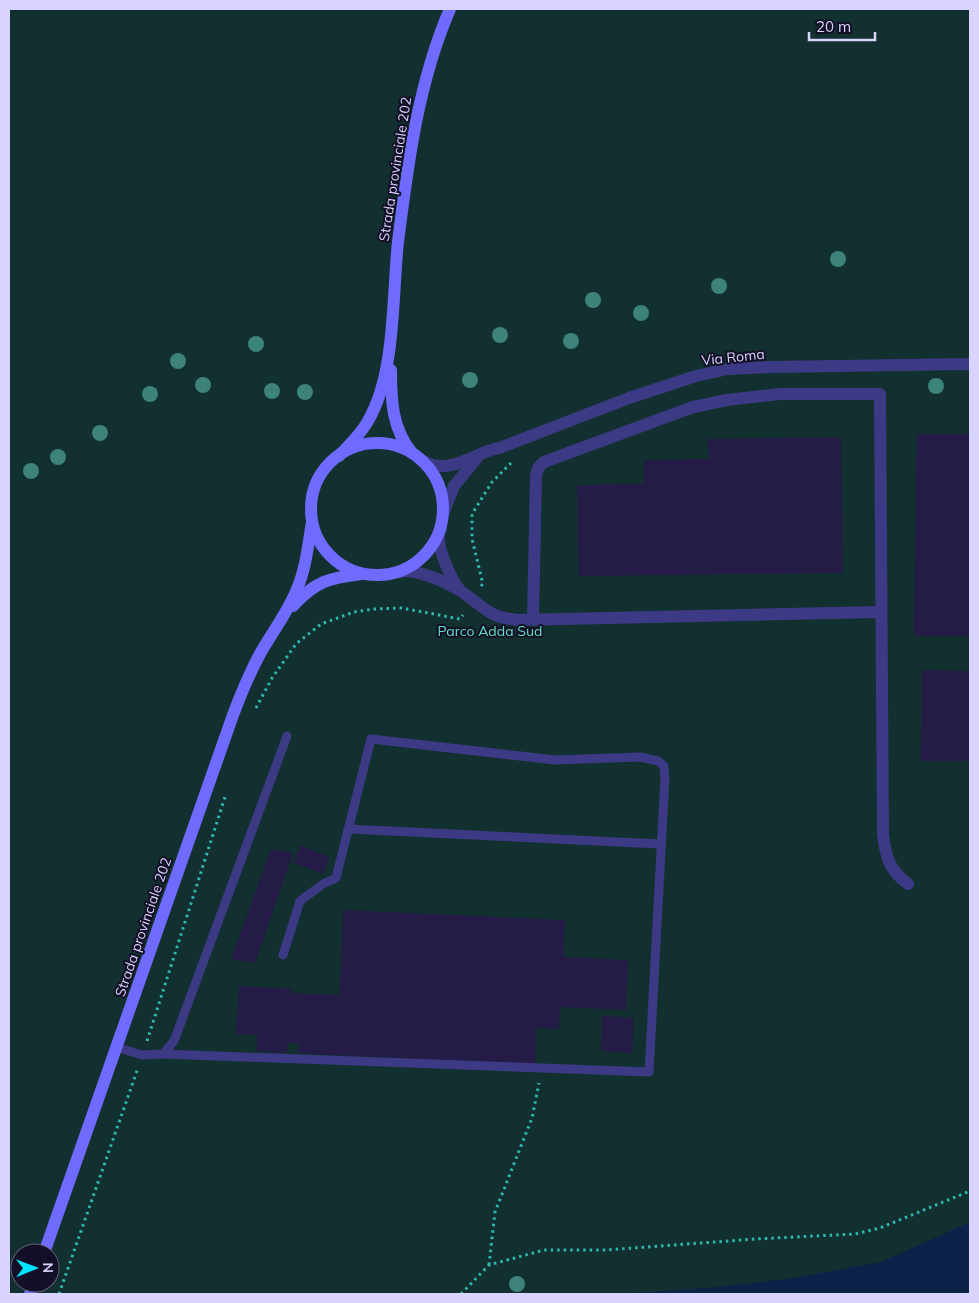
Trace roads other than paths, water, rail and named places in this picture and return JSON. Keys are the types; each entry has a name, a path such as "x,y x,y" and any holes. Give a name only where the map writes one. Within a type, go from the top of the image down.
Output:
{"street":[{"name":"Strada provinciale 202","path":"284,617 300,598 314,586 324,581 362,574 381,576 400,572 418,562 432,547 440,528 443,514 441,495 434,477 405,444 398,430 391,397 391,338 398,248 413,136 425,83 450,9"},
{"name":"Strada provinciale 202","path":"47,1243 233,715 262,651 284,617 302,576 312,522 311,503 316,485 325,469 363,429 374,409 382,386 391,338"},
{"name":"Via Roma","path":"419,459 431,466 467,461 482,453 629,398 696,376 728,369 970,364"},
{"path":"533,620 536,476 539,466 544,462 693,407 727,400 780,394 880,394 882,835 891,867 898,877 908,884"},
{"name":"Strada provinciale 202","path":"339,456 359,446 382,443 404,449 419,459"},
{"name":"Via Roma","path":"443,514 454,486 466,469 482,453"},
{"name":"Strada provinciale 202","path":"312,522 318,540 329,555 344,567 362,574"},
{"path":"440,528 438,540 441,549 453,580 461,591"},
{"path":"400,572 406,570 420,573 449,584 497,616 518,620 881,612"}],"lane":[{"path":"163,1054 174,1041 287,736"},
{"path":"116,1047 142,1055 163,1054 649,1072 665,778 664,766 658,761 640,757 556,760 371,739 336,878 323,884 300,901 284,955"},
{"path":"348,830 660,844"}],"water":[{"path":"970,1222 970,1294 618,1294 706,1288 788,1279 881,1262"}],"park label":[{"name":"Parco Adda Sud","path":"490,631"}]}
